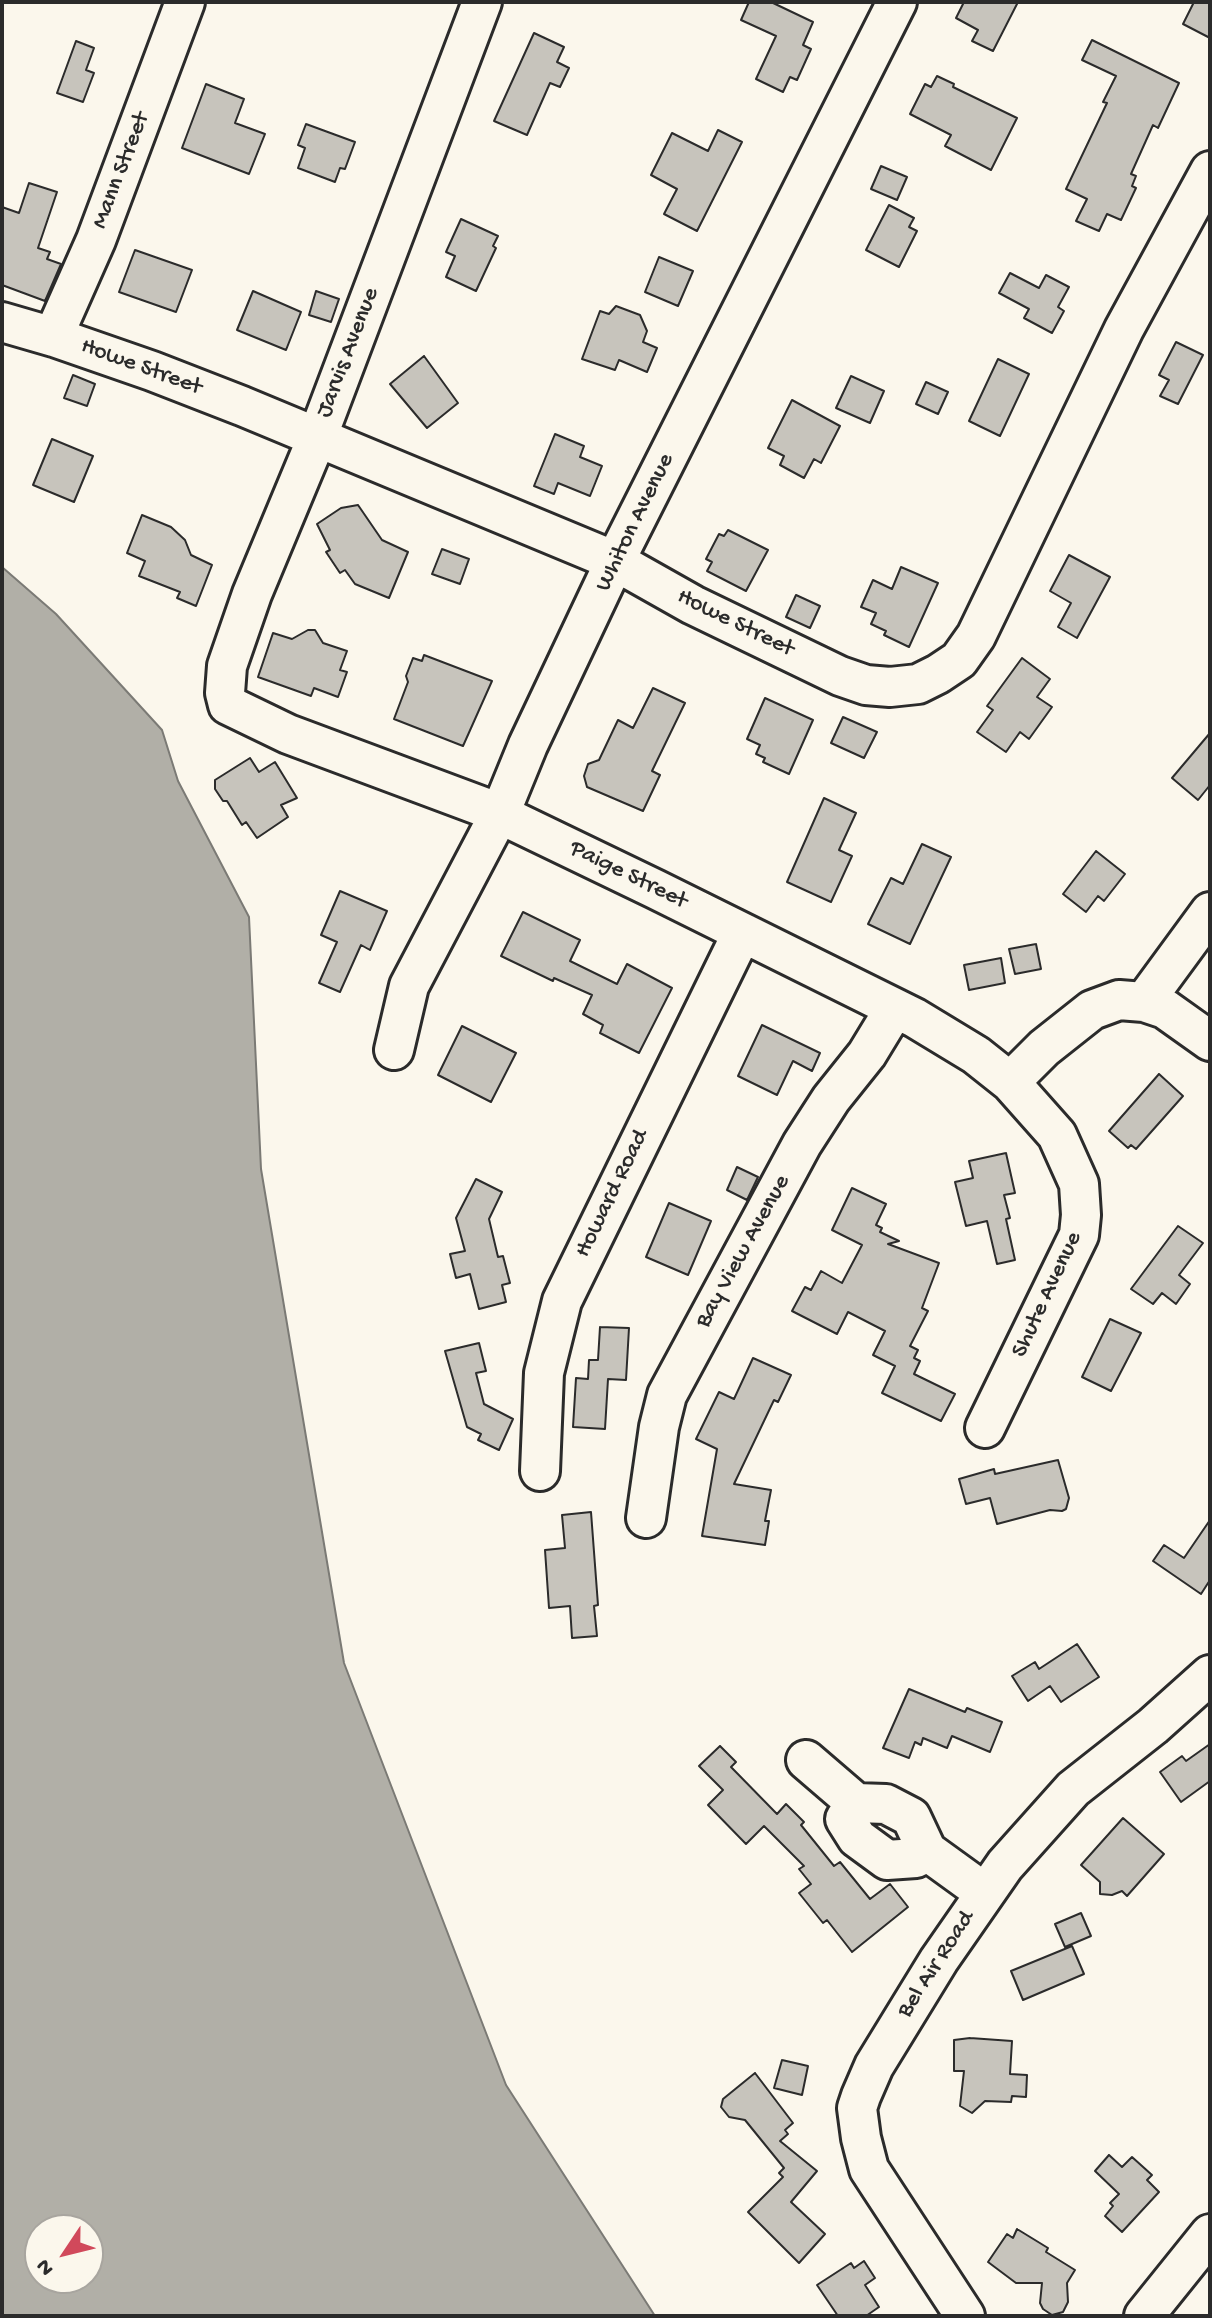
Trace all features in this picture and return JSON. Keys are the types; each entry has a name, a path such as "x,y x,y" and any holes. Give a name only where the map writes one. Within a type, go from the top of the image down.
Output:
{"street":[{"name":"Mann Street","path":"53,337 96,240 185,2"},
{"name":"Jarvis Avenue","path":"228,705 225,693 227,666 252,594 317,438 482,2"},
{"name":"Whiton Avenue","path":"394,1050 409,986 499,814 615,561 897,2"},
{"name":"Howe Street","path":"2,322 152,371 615,561 693,605 840,676 866,685 890,687 918,684 959,660 976,636 1124,329 1210,171"},
{"name":"Paige Street","path":"228,705 288,734 499,814 895,1008 976,1055 1010,1082"},
{"path":"1144,1002 1210,912"},
{"name":"Howard Road","path":"540,1471 544,1373 562,1301 742,933"},
{"path":"1010,1082 1044,1048 1092,1010 1119,1000 1144,1002 1165,1009 1210,1041"},
{"name":"Bay View Avenue","path":"646,1518 659,1427 667,1395 802,1144 831,1099 867,1054 895,1008"},
{"name":"Shute Avenue","path":"985,1428 1079,1235 1081,1215 1079,1184 1057,1135 1010,1082"},
{"name":"Bel Air Road","path":"965,2316 869,2169 857,2108 874,2066 939,1960 1028,1837 1073,1789 1164,1717 1210,1675"},
{"path":"806,1760 856,1803 886,1804 911,1817 927,1851 985,1893"},
{"path":"1144,2316 1210,2234"}],"shaded area":[{"path":"2,567 56,614 162,730 178,781 249,917 261,1169 344,1663 506,2085 655,2316 2,2316"}],"building":[{"path":"749,2 771,2 813,22 803,45 811,49 797,80 790,77 783,92 756,79 776,36 741,20"},
{"path":"964,2 1018,2 993,51 972,41 978,30 956,18"},
{"path":"1194,2 1210,2 1210,38 1183,24"},
{"path":"534,33 564,47 557,62 569,68 560,87 550,83 527,135 494,121"},
{"path":"1092,40 1179,83 1158,128 1153,125 1131,174 1136,176 1132,186 1136,188 1121,220 1107,214 1099,231 1076,221 1087,199 1066,189 1107,103 1103,102 1116,76 1082,60"},
{"path":"76,41 94,48 86,70 94,73 83,102 57,93"},
{"path":"937,76 1017,118 991,170 945,146 951,135 910,114 925,84 931,87"},
{"path":"206,84 244,99 235,123 265,134 249,174 182,148"},
{"path":"306,124 355,142 345,169 340,168 335,182 298,168 305,148 298,145"},
{"path":"718,130 742,142 697,231 664,214 677,189 651,175 672,133 708,151"},
{"path":"881,166 907,177 897,200 871,189"},
{"path":"29,183 57,192 38,248 50,252 47,259 61,264 45,301 2,285 2,207 19,213"},
{"path":"889,205 914,218 909,227 917,231 899,267 866,250"},
{"path":"461,219 498,236 493,246 496,248 476,291 446,277 455,256 446,252"},
{"path":"135,250 192,270 176,312 119,292"},
{"path":"659,257 693,271 678,306 645,292"},
{"path":"1010,273 1039,288 1046,275 1069,287 1058,307 1064,311 1052,333 1024,318 1029,309 999,293"},
{"path":"253,291 301,312 286,350 237,330"},
{"path":"316,291 339,299 331,322 309,315"},
{"path":"616,306 640,315 647,331 643,342 657,348 647,372 619,360 615,370 582,359 600,311 609,314"},
{"path":"1176,342 1203,355 1178,404 1160,396 1169,380 1159,375"},
{"path":"424,356 458,403 427,428 390,384"},
{"path":"998,359 1029,374 1000,436 969,421"},
{"path":"73,375 95,384 87,406 64,398"},
{"path":"851,376 884,391 870,423 836,408"},
{"path":"926,382 948,392 938,414 916,404"},
{"path":"792,400 840,426 821,463 814,459 804,478 780,465 784,456 768,448"},
{"path":"555,434 584,446 580,457 602,466 590,496 558,483 554,494 534,486"},
{"path":"52,439 93,456 74,502 33,485"},
{"path":"358,505 382,540 408,552 389,598 355,584 345,570 340,573 326,552 330,550 317,524 341,508"},
{"path":"142,515 171,527 185,540 191,555 212,565 196,606 177,598 180,592 139,576 145,561 127,553"},
{"path":"728,530 768,550 746,591 707,571 712,562 706,559 719,534 724,536"},
{"path":"442,549 469,559 460,584 432,574"},
{"path":"1069,555 1110,577 1077,638 1058,627 1071,603 1050,591"},
{"path":"901,567 938,583 909,647 884,635 886,631 871,624 876,613 861,607 873,580 892,589"},
{"path":"796,595 820,606 810,628 786,617"},
{"path":"308,630 315,630 323,643 347,651 340,670 347,672 338,697 314,688 311,696 258,677 273,633 292,639"},
{"path":"424,655 492,681 463,746 394,719 413,658 422,661"},
{"path":"1022,658 1050,679 1037,697 1052,707 1029,739 1020,732 1006,752 977,732 993,710 987,706"},
{"path":"653,688 685,703 652,771 660,775 643,811 587,787 584,776 588,764 599,760 618,720 633,728"},
{"path":"765,698 813,720 789,774 763,762 765,758 756,754 760,745 747,739"},
{"path":"843,717 877,732 864,758 831,743"},
{"path":"1210,733 1210,785 1198,800 1172,778"},
{"path":"250,758 259,772 275,762 297,798 281,805 288,817 257,838 246,822 242,825 227,801 223,801 215,789 215,780"},
{"path":"824,798 856,813 839,850 852,856 831,902 787,882"},
{"path":"922,844 951,857 910,944 868,924 891,878 903,884"},
{"path":"1096,851 1125,874 1104,901 1098,896 1086,912 1063,894"},
{"path":"340,891 387,911 370,950 361,945 340,992 319,983 337,942 321,935"},
{"path":"523,912 580,940 570,961 617,984 627,964 672,988 639,1053 600,1033 603,1025 583,1014 592,995 554,978 553,981 501,956"},
{"path":"1036,944 1041,969 1015,974 1009,949"},
{"path":"1001,958 1005,983 969,990 964,965"},
{"path":"762,1025 820,1053 812,1071 793,1061 777,1095 738,1076"},
{"path":"462,1026 516,1053 491,1102 438,1075"},
{"path":"1159,1074 1183,1096 1136,1149 1131,1145 1128,1148 1109,1131"},
{"path":"1006,1153 1015,1193 1004,1195 1015,1260 997,1264 987,1221 966,1226 955,1182 973,1178 969,1161"},
{"path":"737,1167 758,1177 747,1200 727,1190"},
{"path":"476,1179 502,1192 489,1219 498,1257 503,1256 510,1283 502,1285 506,1302 479,1309 470,1274 456,1278 450,1254 465,1251 456,1218"},
{"path":"852,1188 886,1204 876,1225 882,1228 880,1232 899,1241 888,1244 939,1263 922,1308 928,1311 910,1346 918,1350 914,1358 920,1361 914,1374 955,1394 941,1421 882,1393 895,1366 873,1355 885,1331 848,1312 837,1334 792,1311 805,1287 811,1290 821,1271 842,1283 862,1245 832,1230"},
{"path":"669,1203 711,1221 688,1275 646,1257"},
{"path":"1178,1226 1203,1243 1179,1275 1190,1284 1176,1304 1162,1293 1153,1304 1131,1289"},
{"path":"1110,1319 1141,1333 1111,1391 1082,1377"},
{"path":"600,1327 629,1328 626,1380 608,1379 605,1429 573,1427 576,1378 588,1379 589,1360 598,1360"},
{"path":"479,1343 486,1371 476,1373 484,1404 513,1419 499,1450 478,1440 481,1434 467,1427 445,1351"},
{"path":"753,1358 791,1375 778,1402 774,1400 734,1484 771,1490 765,1521 769,1521 765,1545 702,1536 717,1449 696,1439 719,1392 734,1399"},
{"path":"1058,1460 1069,1498 1066,1509 1062,1511 1050,1510 997,1524 990,1498 966,1504 959,1479 994,1469 995,1474"},
{"path":"591,1512 598,1605 594,1606 597,1636 572,1638 570,1606 549,1608 545,1550 565,1548 562,1515"},
{"path":"1210,1520 1210,1580 1201,1594 1153,1561 1164,1545 1184,1558"},
{"path":"1077,1644 1099,1677 1061,1702 1050,1686 1028,1701 1012,1676 1035,1662 1039,1669"},
{"path":"909,1689 965,1712 967,1708 1002,1722 990,1752 952,1736 947,1748 923,1738 921,1745 915,1742 909,1758 883,1748"},
{"path":"1210,1744 1210,1781 1181,1802 1160,1772 1182,1756 1186,1761"},
{"path":"720,1746 736,1762 731,1767 777,1814 786,1804 804,1822 801,1825 834,1866 840,1862 870,1899 890,1884 908,1907 852,1952 827,1920 823,1923 799,1893 811,1884 799,1869 804,1866 764,1826 746,1844 708,1805 723,1790 699,1766"},
{"path":"1123,1818 1164,1854 1127,1896 1122,1891 1112,1895 1100,1894 1100,1882 1081,1865"},
{"path":"1081,1913 1091,1936 1065,1947 1055,1924"},
{"path":"1072,1946 1084,1974 1023,2000 1011,1971"},
{"path":"954,2040 1012,2041 1010,2074 1027,2075 1026,2097 1012,2096 1011,2102 985,2101 972,2113 960,2106 964,2071 954,2071"},
{"path":"782,2060 808,2066 802,2095 774,2088"},
{"path":"755,2073 793,2123 780,2141 817,2171 791,2202 825,2234 799,2263 748,2212 783,2177 779,2173 784,2168 745,2120 729,2117 721,2107 723,2099"},
{"path":"1109,2155 1122,2167 1132,2157 1152,2175 1147,2180 1159,2192 1122,2232 1105,2216 1113,2206 1110,2203 1119,2194 1095,2171"},
{"path":"1017,2229 1075,2270 1067,2283 1068,2302 1063,2312 1052,2315 1043,2309 1040,2303 1042,2283 1016,2283 988,2262 1007,2234 1013,2238"},
{"path":"864,2261 875,2278 865,2285 879,2307 866,2316 838,2316 817,2285 851,2263 854,2268"}]}
